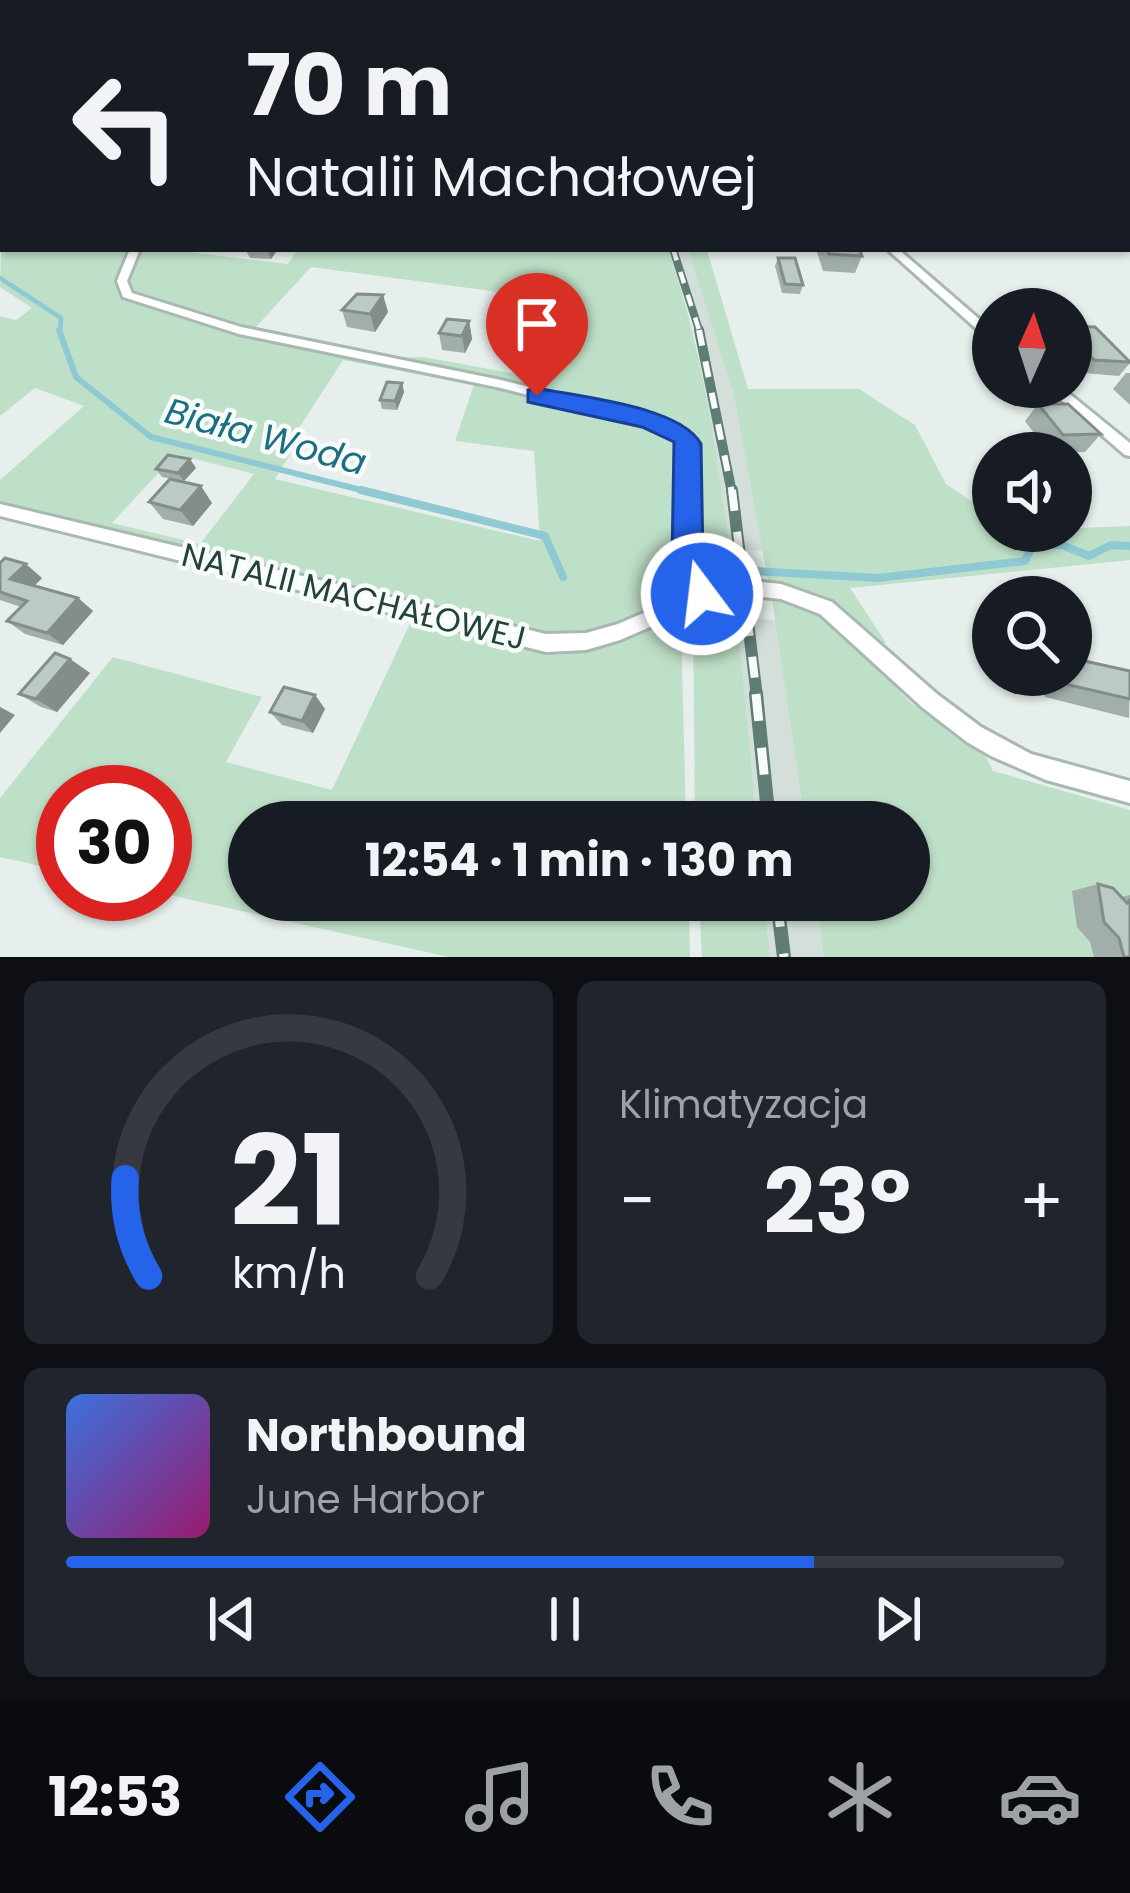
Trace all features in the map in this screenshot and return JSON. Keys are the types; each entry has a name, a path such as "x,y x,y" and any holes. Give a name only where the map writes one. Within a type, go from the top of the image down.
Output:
{"street":[{"path":"134,252 122,281 127,295 239,330 501,384 674,428 688,444 687,560 702,594"},
{"path":"895,252 972,319"},
{"path":"1078,408 1130,451"},
{"name":"NATALII MACHAŁOWEJ","path":"0,510 546,643 598,641 702,594 732,586 801,596 826,608 949,718 1000,751 1055,773 1130,792"}],"shaded area":[{"path":"669,252 689,252 707,302 734,396 763,551 729,549 692,322"},
{"path":"737,618 776,620 802,801 755,801"},
{"path":"766,921 819,921 824,957 770,957"}],"green space":[{"path":"1,252 130,252 118,282 122,297 234,332 498,387 671,431 683,448 681,581 646,612 615,627 584,636 546,636 492,626 312,576 0,505 0,480 84,406 35,388 0,416 0,316 16,320 32,308 0,287","holes":["343,360 474,385 455,441 534,451 540,541 275,479 303,434 297,431","176,454 254,474 200,544 112,523"]},
{"path":"137,252 188,252 288,264 296,252 669,252 701,371 733,578 706,579 695,563 691,524 695,461 679,427 514,383 241,328 130,293 127,279","holes":["311,267 522,295 533,377 423,357 394,358 255,328"]},
{"path":"689,252 707,252 748,389 859,389 915,425 946,484 972,502 972,552 1092,552 1092,527 1130,526 1130,560 850,588 886,643 882,644 829,601 768,580 734,396"},
{"path":"735,595 755,801 695,801 693,608"},
{"path":"772,599 818,615 847,637 910,702 986,757 993,771 1130,810 1130,957 824,957 819,921 930,921 930,801 802,801"},
{"path":"686,609 682,660 685,801 228,801 228,908 192,900 192,765 36,765 36,865 0,857 0,798 113,657 262,697 226,762 332,790 413,617 571,653 611,645"},
{"path":"287,921 689,921 690,957 449,957"},
{"path":"700,921 766,921 770,957 702,957"}],"building":[{"path":"860,252 862,256 829,254"},
{"path":"778,258 795,258 803,285 785,284"},
{"path":"357,294 383,295 370,314 342,310"},
{"path":"447,319 469,321 462,336 439,333"},
{"path":"1092,327 1130,362 1094,360"},
{"path":"387,382 402,383 395,401 380,400"},
{"path":"1041,408 1072,408 1101,434 1092,432 1061,432"},
{"path":"168,455 190,459 178,473 156,469"},
{"path":"170,479 201,486 180,510 149,502"},
{"path":"5,558 26,564 10,579 78,598 47,633 7,621 27,601 0,592 0,563"},
{"path":"55,653 70,659 36,699 19,694"},
{"path":"1092,663 1130,671 1130,699 1092,690"},
{"path":"284,687 315,695 302,721 270,712"},
{"path":"1098,884 1113,888 1127,903 1130,900 1130,957 1124,957 1119,938 1104,922"}],"waterway":[{"name":"Biała Woda","path":"0,278 61,318 60,333"},
{"name":"Biała Woda","path":"60,333 76,377 151,437 373,493"},
{"name":"Biała Woda","path":"361,490 373,493"},
{"name":"Biała Woda","path":"373,493 545,536 563,577"},
{"name":"Biała Woda","path":"702,568 878,578 1025,561 1033,545 1062,545 1089,556 1111,545 1130,546"}],"railway":[{"path":"674,252 700,333"},
{"path":"699,330 732,493"},
{"path":"732,490 757,697"},
{"path":"756,694 767,801"},
{"path":"780,921 784,957"}],"route":[{"path":"537,396 648,420 684,436 688,444 687,560 702,594"}]}
